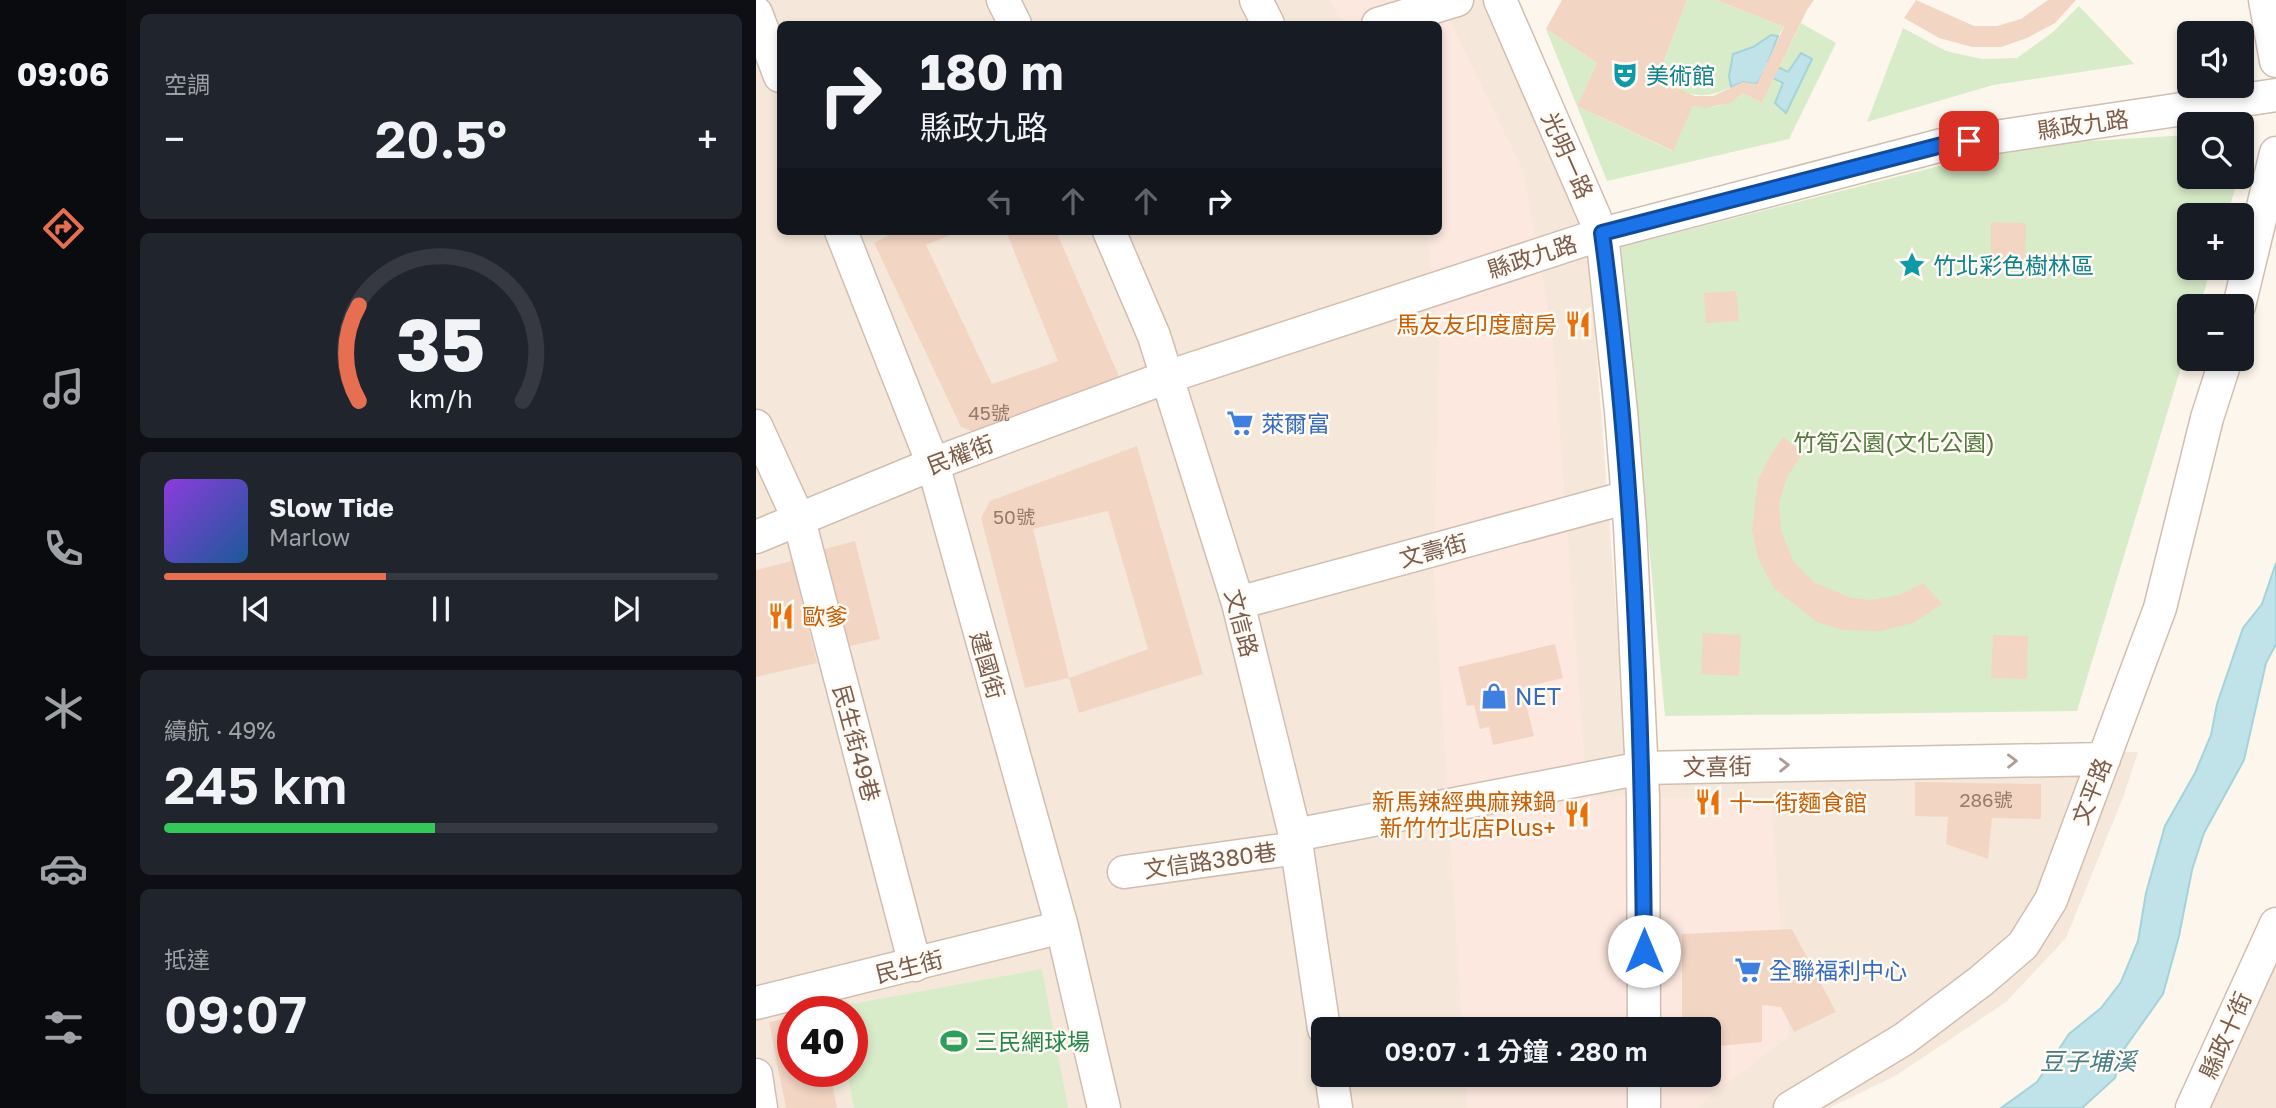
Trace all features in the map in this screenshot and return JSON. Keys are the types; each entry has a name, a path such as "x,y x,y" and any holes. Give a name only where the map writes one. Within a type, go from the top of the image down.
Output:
{"street":[{"path":"1003,0 1014,21"},
{"path":"1256,0 1266,21"},
{"path":"1388,21 1457,0"},
{"name":"光明一路","path":"1500,0 1602,233 1628,498 1642,768 1644,1017"},
{"path":"2266,0 2276,61"},
{"path":"756,13 777,68"},
{"name":"縣政九路","path":"1167,377 1602,233 1942,145 2276,96"},
{"path":"2242,294 2276,153"},
{"name":"建國街","path":"843,235 933,464 1062,927 1104,1108"},
{"name":"文信路","path":"1111,235 1154,336 1238,603 1296,842 1322,1017"},
{"name":"文平路","path":"1790,1108 1904,1039 1980,981 2023,945 2051,900 2160,608 2207,418 2222,371"},
{"name":"民權街","path":"756,537 933,464 1167,377"},
{"name":"民生街49巷","path":"756,426 799,520 915,965"},
{"name":"文壽街","path":"1238,603 1628,498"},
{"name":"文喜街","path":"1296,842 1642,768 2104,760"},
{"name":"文信路380巷","path":"1124,872 1296,842"},
{"name":"縣政十街","path":"2192,1108 2276,924"},
{"name":"民生街","path":"756,1003 1062,927"},
{"path":"756,1075 761,1108"},
{"path":"1333,1087 1336,1108"},
{"path":"1644,1087 1644,1108"}],"shaded area":[{"path":"756,0 1492,0 1586,212 1627,757 2138,752 2124,795 2066,938 2006,1002 1895,1076 1829,1108 756,1108"},
{"path":"1331,0 1440,0 1524,173 1553,339 1587,796 1771,800 1789,1036 1695,1108 1467,1108 1466,1087 1721,1087 1721,1017 1461,1017 1434,575 1439,342 1427,235 1442,235 1442,21 1341,21"},
{"path":"2276,939 2276,1108 2210,1108"}],"green space":[{"path":"1687,0 1716,0 1784,27 1778,36 1771,35 1753,47 1733,54 1729,75 1731,87 1710,94 1693,94 1657,79"},
{"path":"2079,6 2134,64 1993,85 1867,122 1903,28 1946,51 1982,59 2017,58 2053,32"},
{"path":"1801,23 1836,43 1789,139 1607,181 1546,29 1597,63 1577,106 1672,151 1693,106 1720,106 1743,93 1762,103 1774,78 1783,83 1775,103 1786,112 1788,72 1779,68"},
{"name":"竹筍公園(文化公園)","path":"2177,136 2177,189 2235,189 2231,203 2177,203 2177,280 2208,280 2203,294 2177,294 2177,371 2180,371 2077,711 1665,716 1621,247 2022,145"},
{"name":"三民網球場","path":"1042,969 1068,1108 854,1108 850,1087 868,1087 868,1001"}],"water":[{"path":"1771,35 1778,36 1768,62 1788,72 1801,53 1812,59 1786,113 1775,103 1783,83 1763,73 1757,84 1743,82 1731,87 1729,76 1733,54 1753,47"},
{"name":"豆子埔溪","path":"2276,563 2276,644 2266,663 2244,760 2204,833 2192,870 2179,936 2163,994 2122,1052 2115,1078 2082,1108 2001,1108 2037,1082 2069,1034 2101,1008 2121,982 2138,941 2146,893 2165,826 2195,773 2211,735 2217,704 2243,628 2262,604"}],"building":[{"name":"美術館","path":"1562,0 1687,0 1657,79 1695,96 1713,96 1743,82 1757,84 1784,27 1716,0 1814,0 1762,103 1743,93 1730,103 1706,108 1693,106 1673,151 1577,106 1597,63 1546,29"},
{"path":"1916,0 1974,26 1997,26 2021,19 2048,0 2076,0 2055,23 2027,38 2001,47 1972,47 1939,38 1904,18"},
{"path":"1991,222 2026,223 2025,265 1991,265"},
{"path":"889,235 951,235 926,245 992,384 1058,361 1008,235 1058,235 1121,381 985,436 961,427 874,243"},
{"path":"1736,291 1739,321 1706,323 1704,293"},
{"path":"1783,437 1803,453 1787,477 1779,503 1781,531 1795,564 1815,583 1851,598 1871,600 1899,595 1923,583 1942,604 1913,623 1880,631 1843,630 1817,622 1774,588 1758,558 1752,530 1758,480"},
{"path":"1137,446 1203,674 1079,713 1069,678 1025,688 981,518 990,501","holes":["1108,511 1148,649 1069,678 1033,529"]},
{"path":"855,541 880,639 846,647 821,550"},
{"name":"歐爹","path":"792,561 817,663 756,677 756,570"},
{"path":"1703,633 1741,635 1739,676 1701,674"},
{"path":"1993,635 2028,636 2027,679 1991,678"},
{"name":"NET","path":"1555,644 1563,678 1522,688 1534,736 1493,745 1489,727 1480,729 1474,705 1467,706 1458,667"},
{"path":"1915,782 2041,784 2041,819 1992,818 1988,859 1946,844 1948,817 1915,816"},
{"name":"全聯福利中心","path":"1792,929 1836,1012 1794,1032 1781,1007 1762,1005 1762,1042 1721,1046 1721,1017 1682,1017 1682,934"},
{"path":"777,1020 777,1062 769,1022"},
{"path":"782,1087 833,1087 837,1108 786,1108"}],"place":[{"name":"美術館","path":"1625,75"},
{"name":"竹北彩色樹林區","path":"1912,265"},
{"name":"馬友友印度廚房","path":"1578,324"},
{"name":"萊爾富","path":"1240,423"},
{"name":"歐爹","path":"781,616"},
{"name":"NET","path":"1494,696"},
{"name":"十一街麵食館","path":"1708,802"},
{"name":"新馬辣經典麻辣鍋 新竹竹北店Plus+","path":"1577,814"},
{"name":"全聯福利中心","path":"1748,970"},
{"name":"三民網球場","path":"954,1041"}],"route":[{"path":"1644,951 1643,796 1628,498 1602,233 1942,145 1969,141"}]}
